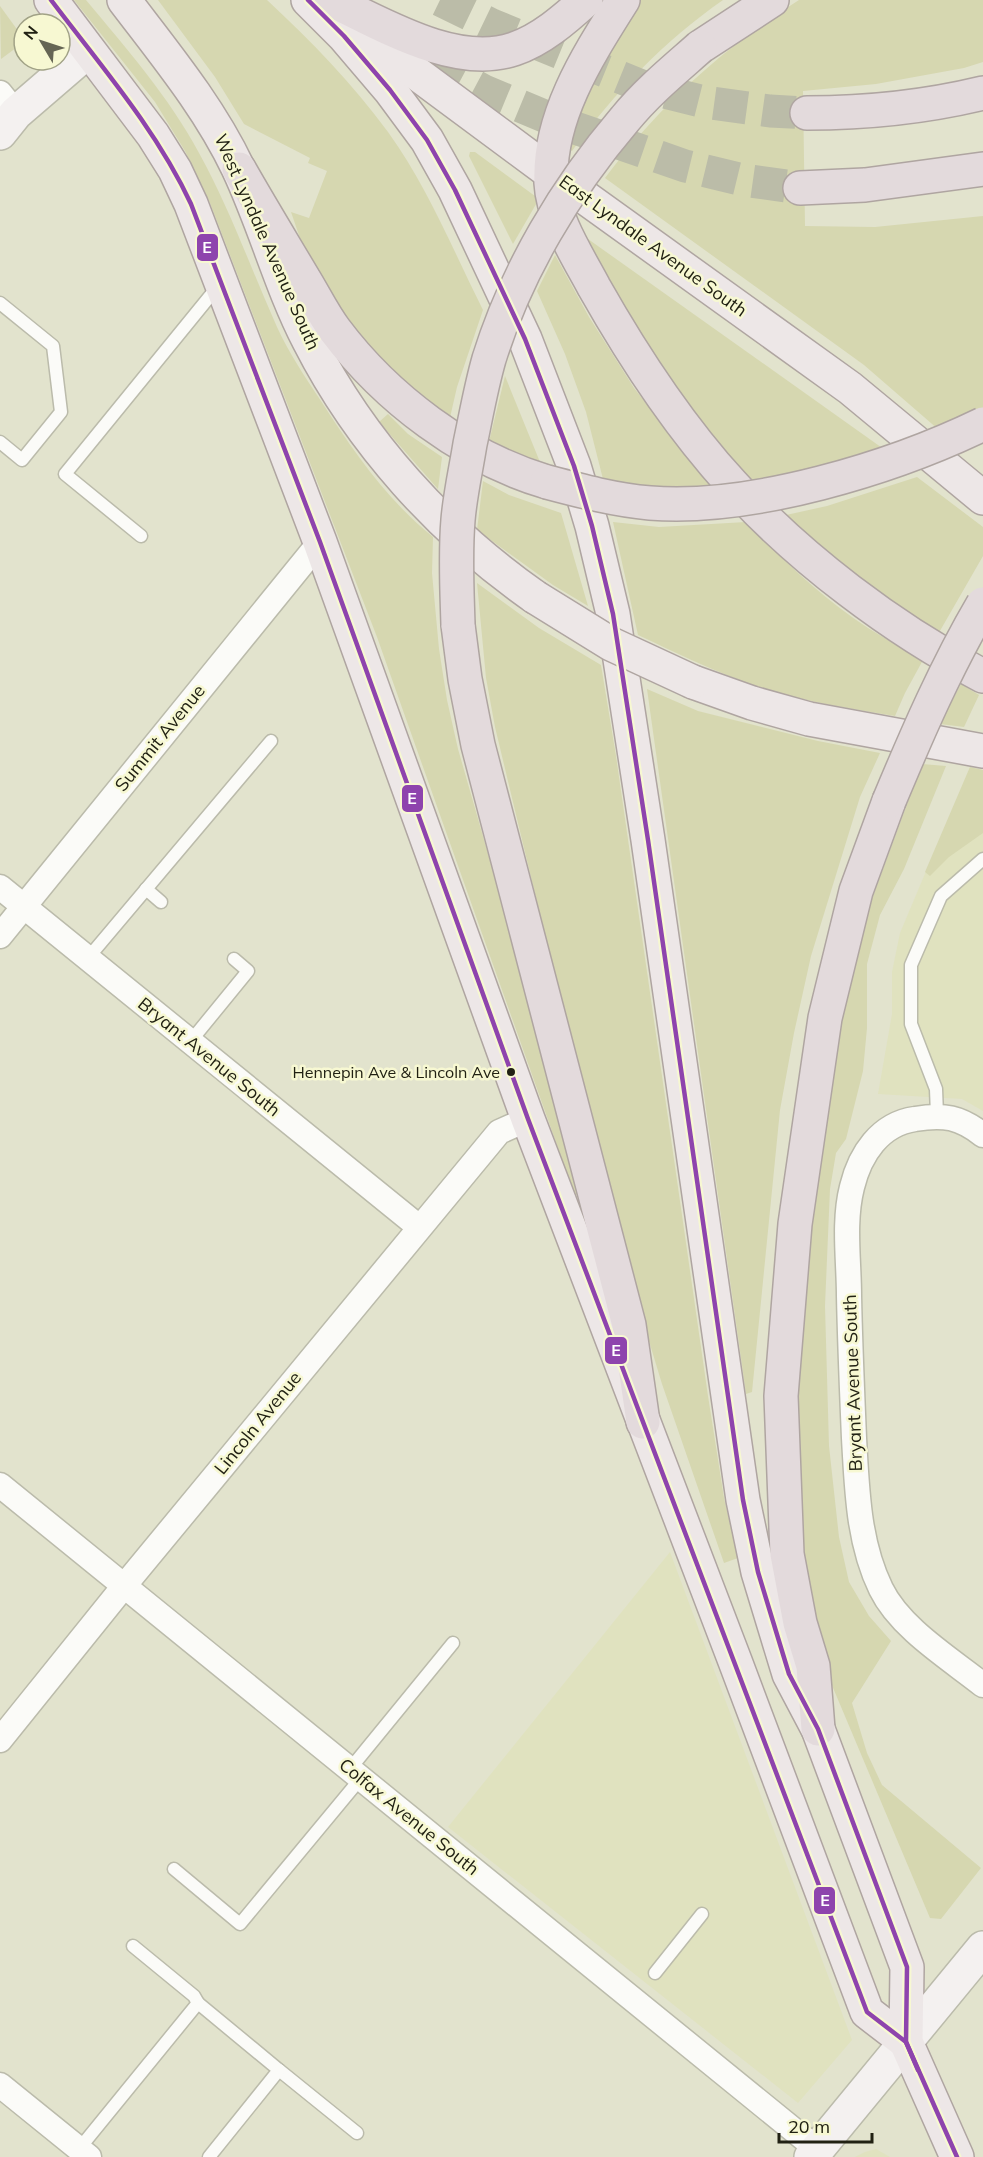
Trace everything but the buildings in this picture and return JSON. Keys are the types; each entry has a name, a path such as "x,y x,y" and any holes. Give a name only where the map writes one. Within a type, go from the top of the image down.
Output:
{"highway":[{"path":"331,0 426,43 467,53 488,54 515,49 539,37 586,0"},
{"path":"623,0 588,54 559,122 551,172 552,191 561,221 571,243 607,310 677,416 733,485 782,532 860,598 983,676"},
{"path":"643,1422 629,1325 478,745 465,679 458,625 456,574 458,519 466,466 489,359 512,300 538,246 591,161 626,118 660,82 700,47 772,0"},
{"path":"807,113 853,113 904,108 983,93"},
{"path":"238,169 334,329 377,377 412,408 454,438 504,465 547,482 607,496 651,503 729,500 801,487 856,473 983,424"},
{"path":"800,188 865,185 983,169"},
{"path":"818,1729 813,1665 800,1623 787,1554 781,1396 795,1224 825,1018 856,891 889,801 926,714 983,604"}],"main road":[{"path":"51,0 153,135 191,204 321,542 528,1119 867,2012 906,2042"},
{"name":"West Lyndale Avenue South","path":"124,0 191,88 215,126 238,169 288,296 309,341 356,418 388,461 439,517 483,557 535,597 611,644 693,682 752,703 809,719 983,751"},
{"path":"308,0 344,36 390,90 427,141 455,190 525,339 554,410 586,506 613,614 743,1500 758,1572 789,1674 818,1729 907,1967 906,2042 957,2157"},
{"name":"East Lyndale Avenue South","path":"317,0 850,388 983,498"}],"street":[{"path":"5,113 88,51"},
{"name":"Summit Avenue","path":"0,936 321,542"},
{"name":"Bryant Avenue South","path":"0,888 419,1227"},
{"name":"Bryant Avenue South","path":"976,1129 937,1115 905,1120 880,1133 862,1158 852,1188 848,1221 850,1347 857,1493 864,1544 881,1590 903,1621 983,1685"},
{"name":"Lincoln Avenue","path":"0,1740 124,1586 499,1132 528,1119"},
{"name":"Colfax Avenue South","path":"0,1485 355,1773 814,2153"},
{"path":"814,2153 983,1948"},
{"path":"0,2085 83,2153"}],"lane":[{"path":"141,536 65,474 222,281"},
{"path":"0,303 53,346 61,412 22,460 0,442"},
{"path":"88,958 271,741"},
{"path":"937,1115 936,1089 910,1024 911,965 941,896 983,859"},
{"path":"146,889 161,902"},
{"path":"190,1042 248,971 234,959"},
{"path":"174,1869 240,1924 453,1643"},
{"path":"655,1973 702,1914"},
{"path":"133,1946 194,1996 198,2004 357,2133"},
{"path":"83,2153 198,2004"},
{"path":"209,2157 279,2070"}],"shaded area":[{"path":"74,0 86,0 174,112 210,174 277,327 298,365 372,474 416,523 433,537 432,573 439,649 447,700 458,749 509,927 530,1012 582,1191 575,1196 377,637 210,203 185,151 155,102"},
{"path":"158,0 267,0 330,63 388,132 427,196 483,310 457,387 449,422 366,353 303,247 291,212 309,218 327,171 308,163 310,158 244,124 215,77"},
{"path":"638,0 723,0 680,33 641,69 572,151 564,145 571,122"},
{"path":"799,0 983,0 983,62 964,68 876,84 803,91 805,226 875,227 983,216 983,410 939,430 864,365 605,178 648,126 694,80 744,38"},
{"path":"0,6 12,22 12,51 1,59"},
{"path":"470,152 475,152 539,199 513,244 469,156"},
{"path":"588,239 885,450 849,462 748,483 676,395 585,243"},
{"path":"555,255 589,317 634,388 713,488 676,491 604,483 586,412 565,354 537,291"},
{"path":"505,376 542,467 488,446"},
{"path":"388,414 408,434 442,457 438,489 379,422"},
{"path":"917,477 983,527 983,556 937,636 777,517 827,506"},
{"path":"483,481 509,495 561,513 588,606 553,585 477,530"},
{"path":"613,522 659,527 746,522 789,565 835,605 868,628 923,660 895,716 820,703 765,689 719,672 638,635"},
{"path":"477,583 539,628 601,665 708,1396 724,1498 738,1558 724,1563 662,1384 636,1298 573,1052 495,727 486,678"},
{"path":"961,684 979,695 964,727 940,724"},
{"path":"647,689 698,711 818,741 880,753 860,797 811,956 794,1033 780,1110 752,1392 746,1394"},
{"path":"922,764 946,766 904,869 880,915 867,964 867,1028 863,1071 846,1139 836,1153 830,1189 825,1306 829,1446 839,1537 849,1582 869,1616 891,1641 852,1703 867,1753 882,1785 981,1868 941,1919 930,1918 831,1683 798,1539 793,1386 828,1079 863,923"},
{"path":"970,767 983,770 983,1111 962,1099 878,1094 892,1014 892,972 900,933"},
{"path":"970,767 983,770 983,833 949,857 930,876 925,872"},
{"path":"670,1552 852,2040 798,2103 448,1827"},
{"path":"876,2149 890,2157 855,2157 865,2152"}],"tunnel":[{"path":"440,0 492,25 644,87 704,102 770,111 807,113"},
{"path":"389,40 484,91 561,123 685,166 743,180 800,188"}],"transit line":[{"name":"E","path":"51,0 145,124 177,176 191,204 320,542 528,1119 867,2012 906,2042 957,2157"},
{"name":"E","path":"308,0 344,36 390,90 427,140 455,190 525,339 574,466 592,526 613,614 648,840 743,1500 758,1572 789,1674 818,1729 907,1967 906,2042 918,2070"}],"place":[{"name":"Hennepin Ave & Lincoln Ave","path":"511,1072"}]}
